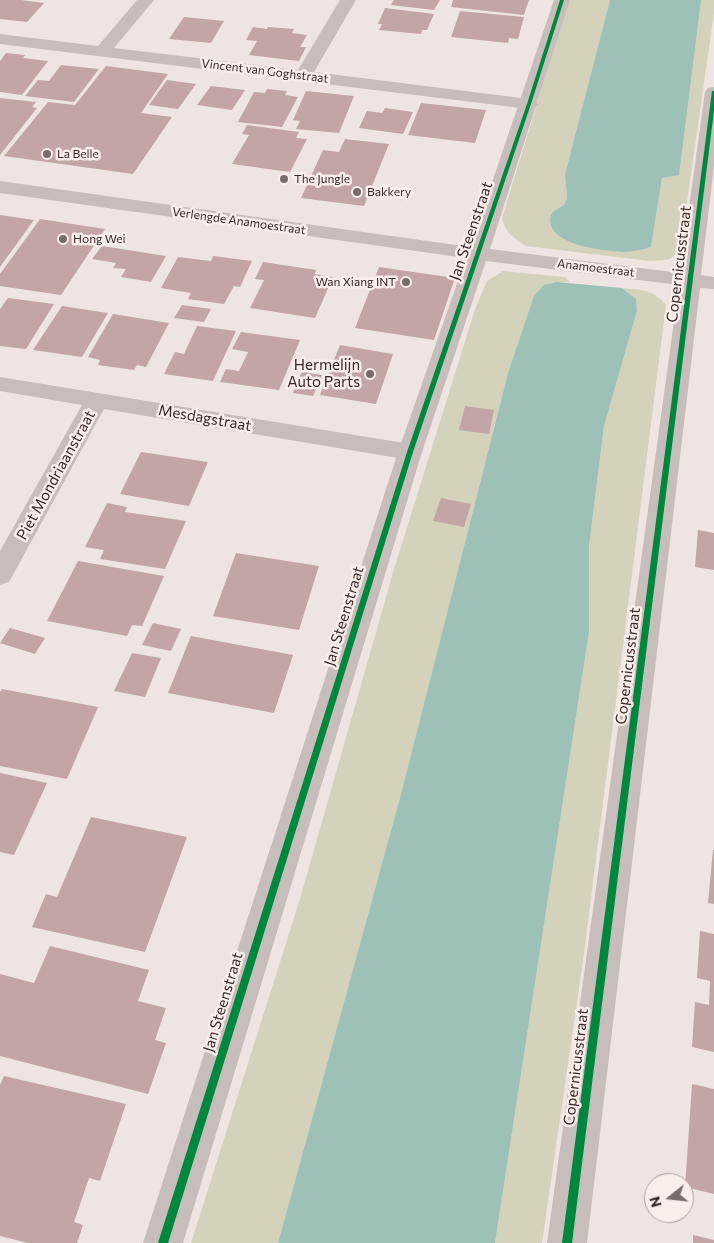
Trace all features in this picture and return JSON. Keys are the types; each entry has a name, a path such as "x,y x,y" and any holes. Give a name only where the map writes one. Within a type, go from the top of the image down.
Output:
{"street":[{"path":"103,51 146,0"},
{"path":"304,76 348,0"},
{"name":"Jan Steenstraat","path":"163,1243 410,452 529,104 562,0"},
{"name":"Vincent van Goghstraat","path":"0,39 529,104"},
{"name":"Copernicusstraat","path":"567,1243 703,281 713,108"},
{"name":"Verlengde Anamoestraat","path":"0,187 478,254"},
{"name":"Anamoestraat","path":"478,254 703,281"},
{"name":"Mesdagstraat","path":"0,384 410,452"},
{"name":"Piet Mondriaanstraat","path":"0,576 97,400"}],"shaded area":[{"path":"569,0 610,0 565,174 567,198 564,205 552,213 550,219 551,227 651,247 662,178 701,0 714,0 714,13 681,244 676,254 669,259 649,261 526,246 511,235 503,223 502,218"},
{"path":"610,0 701,0 679,175 662,178 651,247 627,252 581,246 569,242 553,229 550,221 552,213 564,205 567,198 565,174"},
{"path":"503,271 565,277 570,282 557,282 508,373 401,794 278,1243 191,1243 300,899 394,569 475,309 487,281"},
{"path":"557,282 622,288 636,299 637,311 604,426 589,547 589,632 495,1243 278,1243 401,794 508,373 534,296 544,285"},
{"path":"622,288 651,293 666,305 584,954 542,1243 495,1243 589,632 589,547 604,426 637,311 635,299"}],"building":[{"path":"0,0 44,3 27,22 0,19"},
{"path":"394,0 440,0 434,10 391,5"},
{"path":"453,0 529,0 524,15 451,7"},
{"path":"385,8 434,14 427,30 422,30 421,34 379,30 382,24 378,24"},
{"path":"460,11 524,17 518,39 509,38 508,43 451,37"},
{"path":"184,17 224,21 211,43 169,39"},
{"path":"253,27 294,29 292,33 307,35 300,47 306,47 299,61 249,55 257,41 246,40"},
{"path":"6,53 25,55 23,58 48,61 22,95 0,92 0,61"},
{"path":"61,65 99,69 74,102 25,96 38,80 49,81"},
{"path":"106,66 168,74 141,113 172,117 133,174 4,156 48,102 75,105"},
{"path":"167,80 196,84 178,109 149,105"},
{"path":"211,86 245,90 232,110 197,105"},
{"path":"267,89 287,91 285,95 298,97 282,127 238,122 254,92 265,93"},
{"path":"306,91 354,96 339,133 296,129 300,121 293,120"},
{"path":"0,98 36,102 32,107 37,108 0,155"},
{"path":"421,103 486,110 475,143 408,135"},
{"path":"385,108 413,112 403,134 359,128 367,111 382,113"},
{"path":"247,125 299,132 296,138 307,139 290,172 232,164 249,135 242,134"},
{"path":"345,139 389,144 364,206 301,198 323,150 339,152"},
{"path":"0,215 34,220 0,267"},
{"path":"40,219 105,229 61,295 0,286 0,274"},
{"path":"102,246 166,256 151,282 121,277 126,269 113,268 116,263 92,259"},
{"path":"213,256 252,261 240,287 234,286 224,304 188,299 191,293 161,288 178,257 211,261"},
{"path":"263,262 316,270 315,274 333,277 315,318 250,308 264,280 255,279"},
{"path":"379,267 455,278 434,340 355,328"},
{"path":"8,298 54,304 26,349 0,346 0,309"},
{"path":"182,305 211,309 204,322 174,318"},
{"path":"62,306 108,313 82,357 33,350"},
{"path":"113,314 169,323 146,367 137,365 134,370 98,365 100,360 88,357"},
{"path":"197,326 236,331 213,381 164,374 175,352 184,354"},
{"path":"241,332 300,340 279,390 220,382 226,369 239,371 248,352 232,349"},
{"path":"340,345 393,354 376,404 320,395"},
{"path":"302,372 322,375 313,396 293,393"},
{"path":"465,406 494,410 489,434 459,430"},
{"path":"141,452 208,462 189,506 120,494"},
{"path":"441,498 471,504 464,527 433,521"},
{"path":"107,503 127,507 125,512 186,521 165,569 100,559 104,550 85,547"},
{"path":"698,530 714,533 714,570 695,567"},
{"path":"236,553 319,566 299,630 213,616"},
{"path":"78,561 164,576 142,626 132,625 127,636 47,621"},
{"path":"153,623 181,629 171,651 142,645"},
{"path":"10,628 45,638 35,654 0,643"},
{"path":"191,636 293,655 274,713 168,693"},
{"path":"132,653 161,658 145,697 114,691"},
{"path":"2,689 98,707 67,779 0,766 0,692"},
{"path":"0,773 47,783 14,855 0,852"},
{"path":"91,817 187,837 145,952 32,927 46,894 57,897"},
{"path":"714,850 714,904 708,903"},
{"path":"700,931 714,934 714,1052 692,1047 695,1002 709,1005 710,981 697,978"},
{"path":"50,946 149,970 138,1001 166,1008 155,1040 166,1043 148,1094 0,1056 0,974 34,983"},
{"path":"4,1076 126,1104 100,1181 89,1178 74,1222 83,1225 77,1243 28,1243 0,1236 0,1085"},
{"path":"692,1084 714,1089 714,1194 694,1189 694,1173 686,1173"},
{"path":"693,1235 714,1240 714,1243 693,1243"}],"cycle path":[{"path":"163,1243 410,452 529,104 562,0"},
{"path":"567,1243 714,92"}],"place":[{"name":"La Belle","path":"47,154"},
{"name":"The Jungle","path":"284,179"},
{"name":"Bakkery","path":"357,192"},
{"name":"Hong Wei","path":"63,239"},
{"name":"Wan Xiang INT","path":"406,282"},
{"name":"Hermelijn Auto Parts","path":"370,374"}]}
